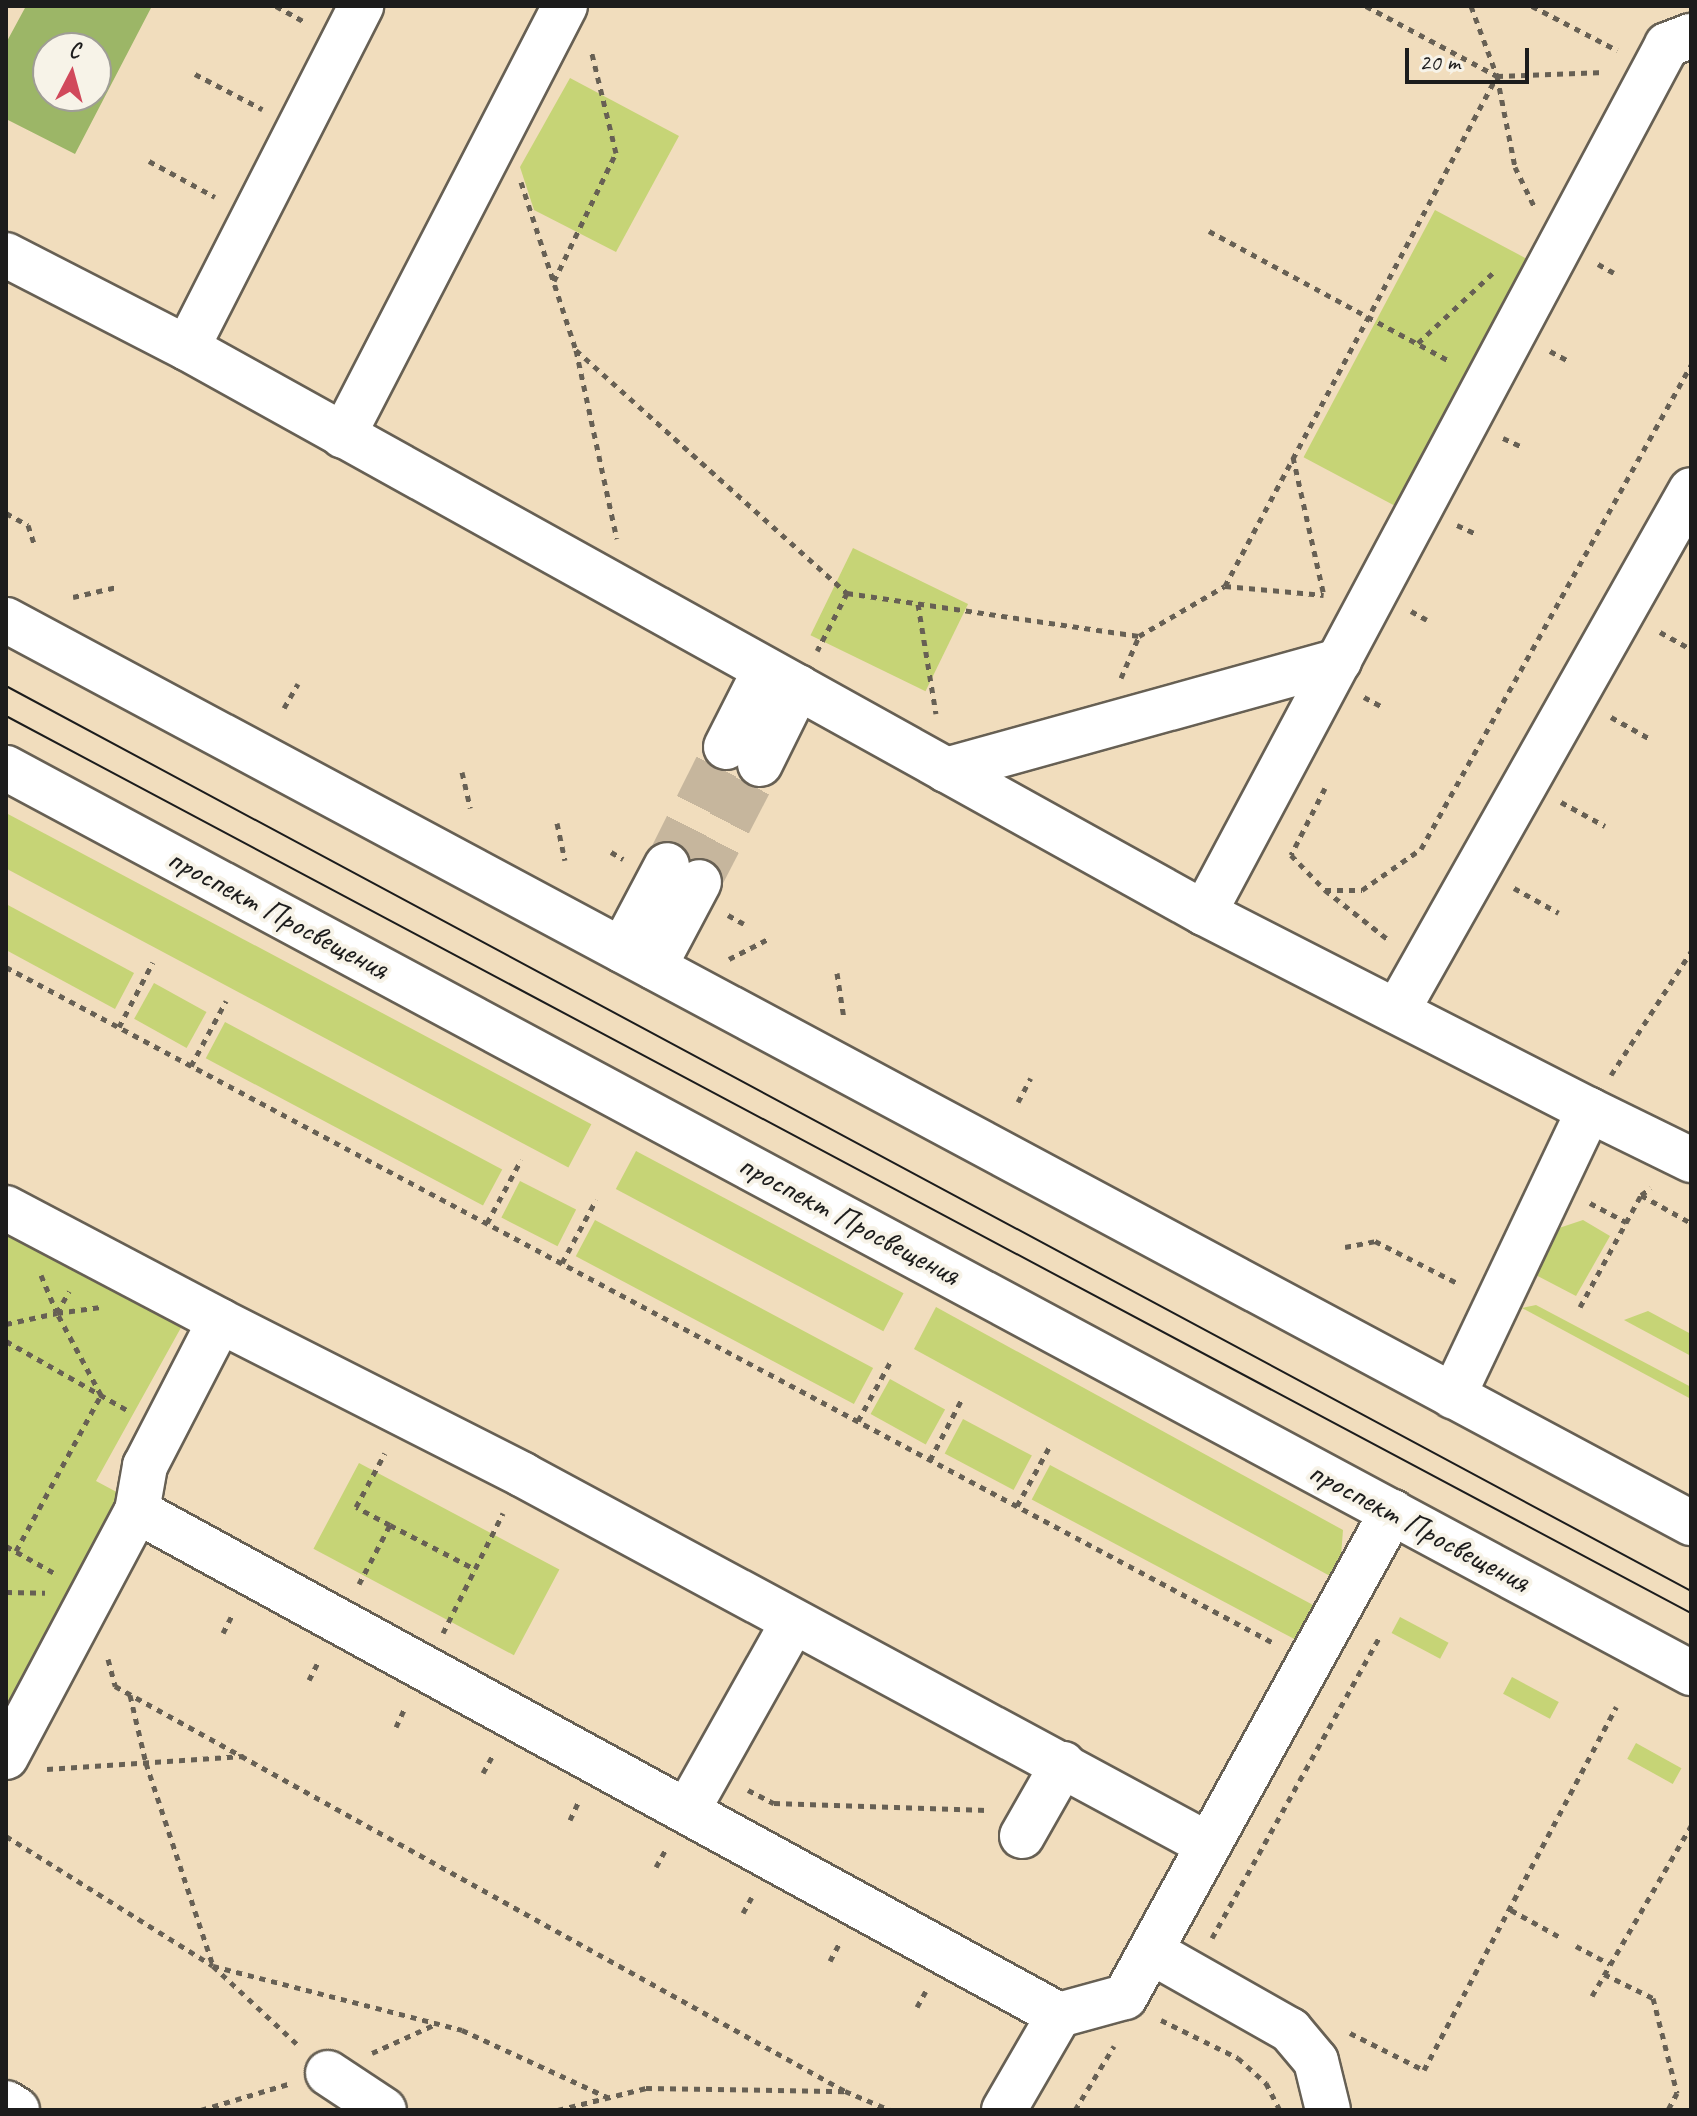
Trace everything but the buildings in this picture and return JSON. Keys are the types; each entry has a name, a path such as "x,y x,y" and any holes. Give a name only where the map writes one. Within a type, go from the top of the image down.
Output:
{"main road":[{"path":"187,348 361,6"},
{"path":"343,436 503,127 577,21"},
{"path":"1204,913 1667,45 1691,36"},
{"path":"6,255 187,348 1204,913 1407,993 1589,1110 1690,1160"},
{"path":"1407,993 1691,490"},
{"path":"6,620 1691,1523"},
{"path":"946,770 1339,661"},
{"path":"743,756 781,679"},
{"name":"проспект Просвещения","path":"6,768 1691,1673"},
{"path":"638,958 683,874"},
{"path":"1453,1396 1589,1110"},
{"path":"6,1208 523,1475 1209,1845"},
{"path":"22,1764 137,1511 145,1466 160,1430 220,1321"},
{"path":"137,1511 1059,2015 1125,1997 1392,1512"},
{"path":"687,1811 793,1622"},
{"path":"1029,1824 1063,1764"},
{"path":"1152,1952 1290,2030 1316,2061 1328,2110"},
{"path":"1004,2110 1059,2015"},
{"path":"328,2073 384,2110"},
{"path":"6,2103 17,2110"}],"path":[{"path":"1366,6 1497,76 1654,70"},
{"path":"1471,6 1497,76 1515,167 1550,238 1561,244"},
{"path":"1532,6 1654,70"},
{"path":"554,281 616,153 577,21"},
{"path":"195,74 298,129"},
{"path":"1101,727 1139,636 1225,586 1366,316 1497,76"},
{"path":"503,127 576,350 629,595"},
{"path":"149,161 253,218"},
{"path":"1209,231 1488,381"},
{"path":"1418,343 1505,262"},
{"path":"576,350 847,593 1139,636"},
{"path":"1441,374 1448,360"},
{"path":"1325,890 1362,890 1421,849 1691,365"},
{"path":"1293,456 1339,661"},
{"path":"6,513 28,525 34,543"},
{"path":"1324,596 1331,582"},
{"path":"1225,586 1324,596"},
{"path":"73,597 117,587"},
{"path":"781,679 847,593"},
{"path":"918,604 946,770"},
{"path":"284,708 298,684"},
{"path":"462,772 470,808"},
{"path":"1325,788 1291,855 1325,890 1384,933 1407,993"},
{"path":"557,823 565,860"},
{"path":"723,963 770,938"},
{"path":"1589,1110 1691,952"},
{"path":"119,1027 153,962"},
{"path":"6,967 1310,1662"},
{"path":"837,973 844,1019"},
{"path":"191,1066 226,1001"},
{"path":"1018,1102 1031,1078"},
{"path":"487,1223 521,1160"},
{"path":"1580,1307 1641,1195 1690,1160"},
{"path":"1641,1195 1691,1223"},
{"path":"562,1263 596,1200"},
{"path":"1345,1247 1375,1241 1423,1265"},
{"path":"6,1324 57,1313 177,1298"},
{"path":"57,1313 101,1395"},
{"path":"6,1341 160,1430"},
{"path":"858,1421 892,1359"},
{"path":"16,1551 101,1395"},
{"path":"930,1460 963,1397"},
{"path":"407,1414 356,1507 475,1569"},
{"path":"1017,1506 1051,1444"},
{"path":"396,1727 523,1475"},
{"path":"309,1680 390,1525"},
{"path":"1169,2020 1379,1638"},
{"path":"108,1655 115,1686 247,1756 845,2091 890,2110"},
{"path":"130,1694 146,1763 213,1966"},
{"path":"1335,2026 1424,2070 1616,1707"},
{"path":"22,1764 146,1763 247,1756"},
{"path":"711,1771 774,1803 1029,1824"},
{"path":"1592,1996 1691,1826"},
{"path":"6,1836 213,1966 328,2073"},
{"path":"1511,1910 1560,1937"},
{"path":"1576,1946 1610,1964"},
{"path":"213,1966 436,2023 607,2097"},
{"path":"1604,1974 1653,1998 1677,2093 1668,2110"},
{"path":"201,2110 328,2073 436,2023"},
{"path":"1075,2110 1122,2032"},
{"path":"1220,2047 1266,2083 1280,2110"},
{"path":"558,2110 646,2088 845,2091"}],"green space":[{"path":"26,6 152,6 112,83 112,32 32,32 32,112 97,112 75,154 6,119 6,43"},
{"path":"570,78 679,136 616,252 534,210 520,167"},
{"path":"1435,210 1529,260 1397,507 1304,457"},
{"path":"853,548 968,604 926,691 810,635"},
{"path":"6,813 591,1124 568,1168 6,868"},
{"path":"6,904 134,973 115,1009 6,950"},
{"path":"154,983 206,1012 187,1048 134,1019"},
{"path":"225,1022 502,1169 483,1206 206,1058"},
{"path":"636,1151 904,1293 883,1331 616,1189"},
{"path":"520,1181 576,1210 558,1246 501,1218"},
{"path":"595,1220 873,1368 854,1404 576,1256"},
{"path":"1583,1220 1610,1236 1576,1296 1530,1272 1553,1230"},
{"path":"6,1226 183,1324 96,1481 126,1497 6,1729"},
{"path":"1536,1305 1691,1387 1691,1399 1522,1308"},
{"path":"936,1307 1343,1530 1341,1556 1330,1576 914,1349"},
{"path":"1648,1311 1691,1334 1691,1356 1624,1320"},
{"path":"890,1379 945,1410 926,1445 871,1414"},
{"path":"963,1419 1032,1456 1014,1490 945,1453"},
{"path":"359,1463 559,1570 514,1655 313,1549"},
{"path":"1050,1465 1313,1605 1295,1639 1032,1499"},
{"path":"1400,1617 1449,1643 1440,1659 1392,1633"},
{"path":"1512,1677 1559,1702 1550,1719 1503,1694"},
{"path":"1636,1743 1681,1768 1673,1784 1627,1759"}],"tunnel":[{"path":"667,865 726,747"},
{"path":"699,882 760,764"}],"tram line":[{"path":"6,686 1691,1591"},
{"path":"6,716 1691,1613"}]}
